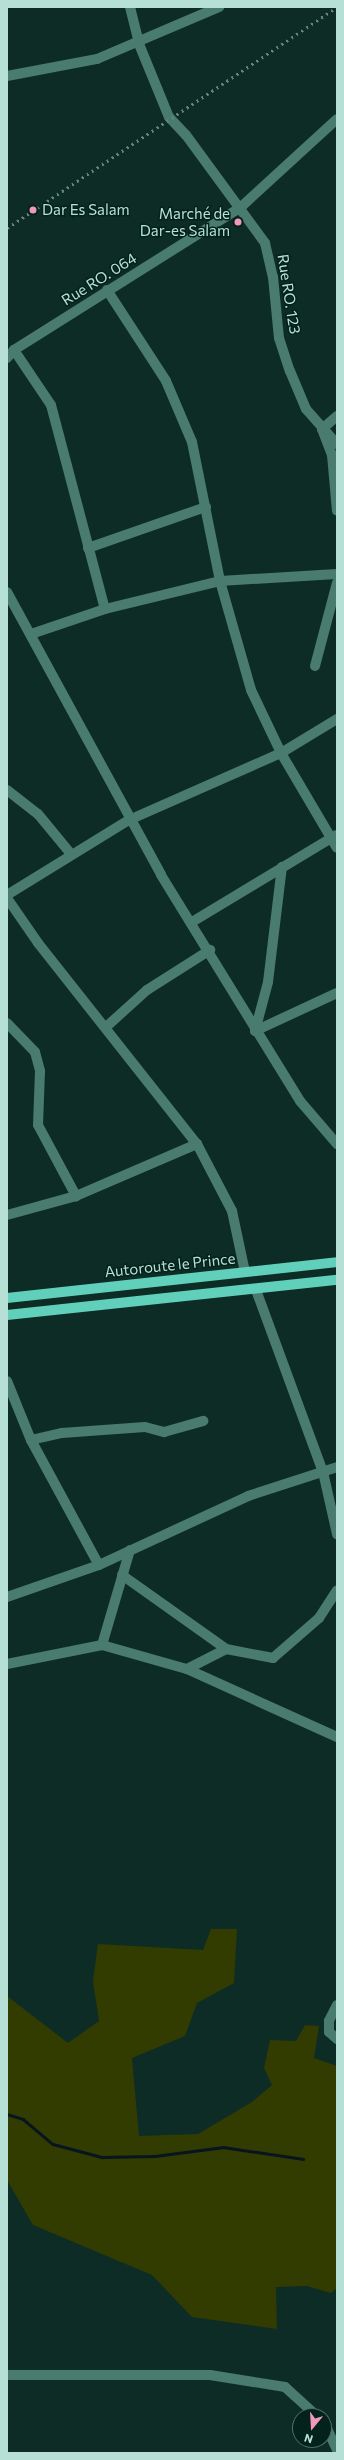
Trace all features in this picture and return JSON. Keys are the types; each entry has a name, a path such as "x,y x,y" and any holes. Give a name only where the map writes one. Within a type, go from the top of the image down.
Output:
{"main road":[{"name":"Autoroute le Prince","path":"7,1298 337,1262"},
{"path":"7,1315 256,1290 337,1280"}],"street":[{"name":"Rue RO. 123","path":"130,7 139,44 169,117 241,207 265,243 273,276 279,338 306,409 322,429 337,444"},
{"path":"7,76 97,59 139,44 219,7"},
{"name":"Rue RO. 064","path":"7,358 14,350 107,290 190,242 241,207 337,119"},
{"path":"107,290 166,381 192,442 220,581 251,690 282,753 334,836 337,848"},
{"path":"14,350 51,405 105,609"},
{"path":"337,416 322,429 332,455 337,511"},
{"path":"88,548 206,507"},
{"path":"31,634 105,609 220,581 337,574"},
{"path":"315,666 337,582"},
{"path":"7,592 31,634 129,820 210,950 255,1031 300,1101 337,1144"},
{"path":"245,1272 232,1211 196,1144 106,1027 38,943 7,896 71,854 129,820 282,753 337,719"},
{"path":"7,790 38,814 71,854"},
{"path":"192,922 334,836"},
{"path":"255,1031 268,982 282,867"},
{"path":"106,1027 148,990 210,950"},
{"path":"255,1031 337,993"},
{"path":"7,1023 35,1052 40,1071 38,1125 76,1196"},
{"path":"7,1215 76,1196 196,1144"},
{"path":"256,1290 323,1472 337,1534"},
{"path":"7,1381 31,1440 99,1565"},
{"path":"31,1440 62,1433 145,1427 164,1432 204,1421"},
{"path":"7,1597 99,1565 248,1496 337,1467"},
{"path":"102,1645 130,1550"},
{"path":"122,1575 226,1649 274,1658 319,1618 337,1590"},
{"path":"7,1664 102,1645 187,1669 337,1737"},
{"path":"187,1669 226,1649"},
{"path":"337,2005 329,2021 329,2032 337,2039"},
{"path":"7,2375 210,2375 285,2387 308,2408"},
{"path":"332,2439 337,2450"}],"green space":[{"path":"211,1929 237,1929 234,1983 197,2003 185,2036 132,2058 139,2136 198,2134 252,2102 272,2085 264,2068 270,2040 296,2041 305,2025 319,2026 314,2058 337,2066 337,2288 331,2293 307,2286 276,2287 277,2329 192,2317 152,2275 33,2225 7,2180 7,1996 68,2043 99,2021 93,1981 98,1944 203,1950"}],"waterway":[{"path":"7,2114 23,2119 53,2144 102,2157 155,2156 223,2147 303,2159"}],"railway":[{"path":"7,228 337,7"}],"place":[{"name":"Dar Es Salam","path":"33,210"},
{"name":"Marché de Dar-es Salam","path":"238,222"}]}
